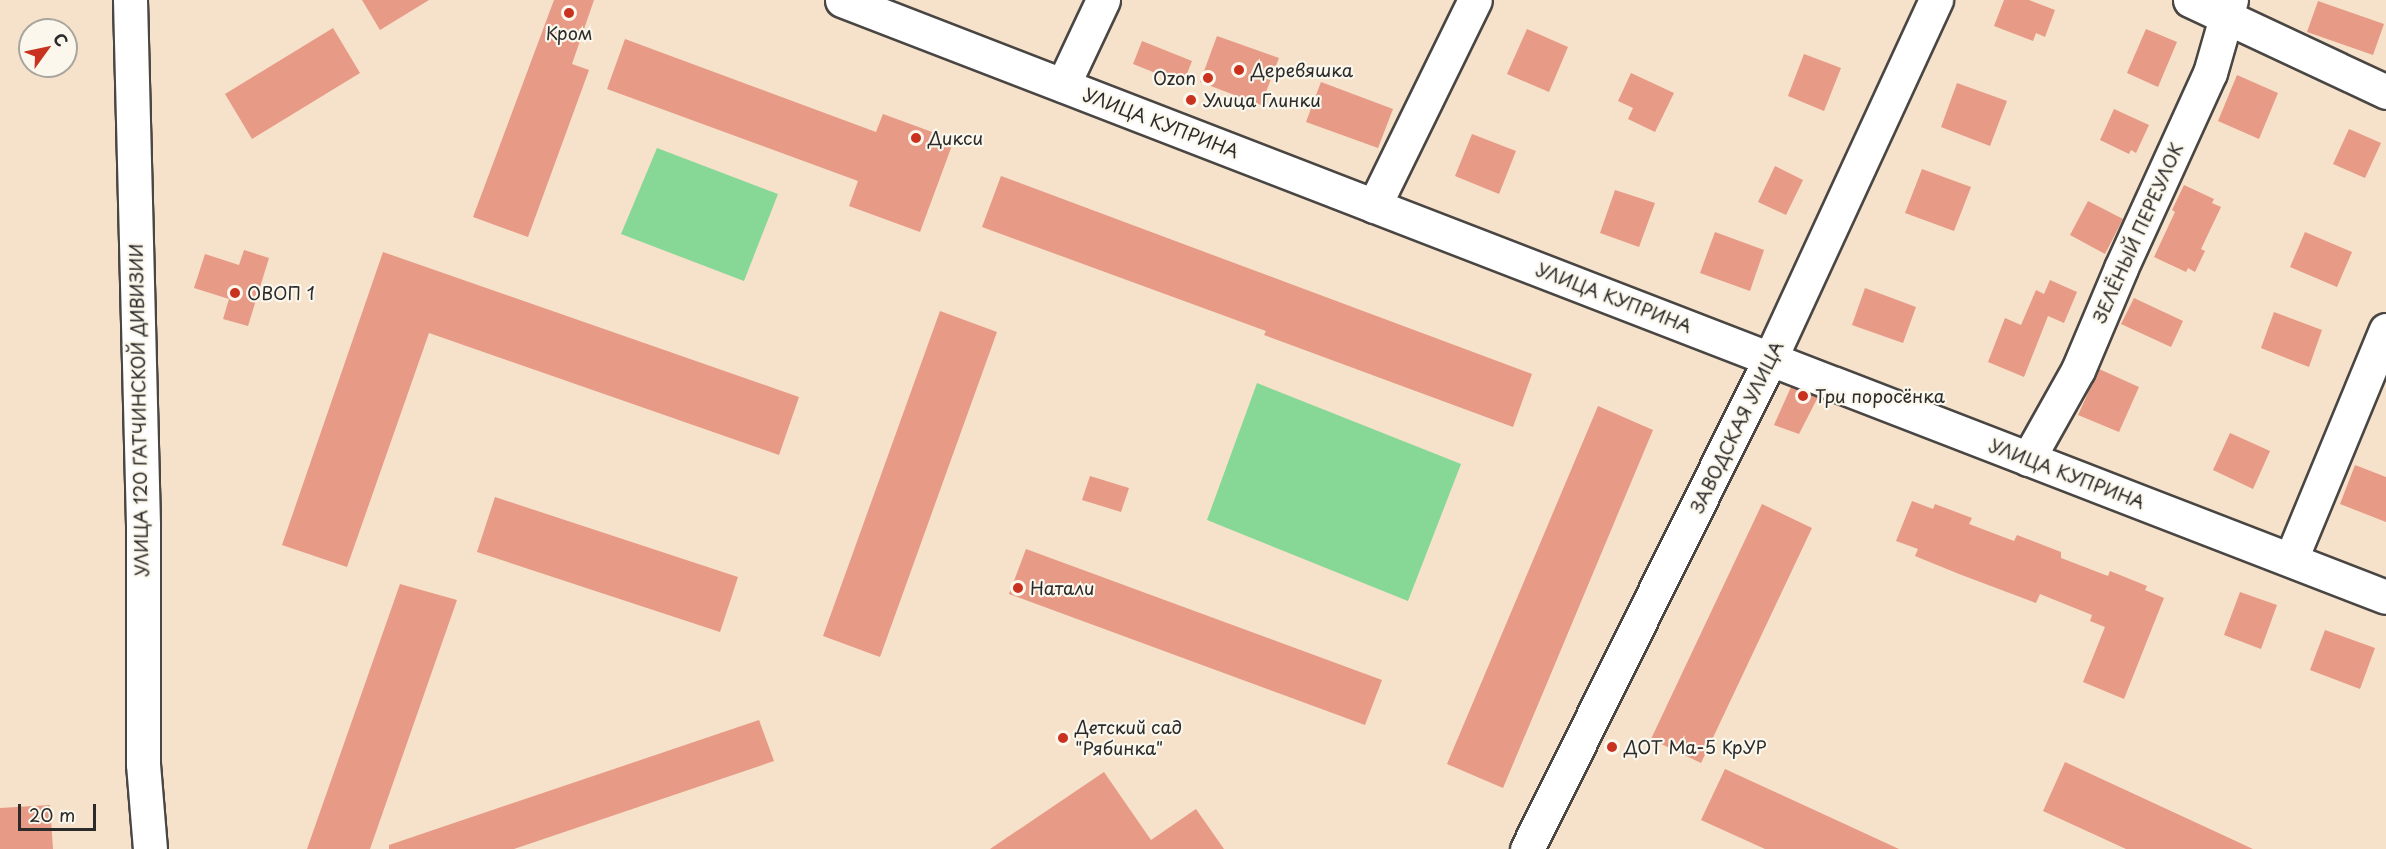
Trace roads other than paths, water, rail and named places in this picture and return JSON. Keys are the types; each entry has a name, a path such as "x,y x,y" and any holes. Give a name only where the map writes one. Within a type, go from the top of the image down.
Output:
{"street":[{"name":"УЛИЦА 120 ГАТЧИНСКОЙ ДИВИЗИИ","path":"130,0 143,525 143,764 148,835"},
{"name":"УЛИЦА КУПРИНА","path":"842,0 2386,597"},
{"path":"1063,85 1103,0"},
{"path":"1374,206 1475,0"},
{"name":"ЗАВОДСКАЯ УЛИЦА","path":"1540,845 1770,359 1936,0"},
{"path":"2190,0 2228,8 2386,92"},
{"name":"ЗЕЛЁНЫЙ ПЕРЕУЛОК","path":"2028,459 2078,370 2121,268 2210,73 2228,8"},
{"path":"2291,560 2386,330"}],"place":[{"name":"Кром","path":"569,13"},
{"name":"Деревяшка","path":"1239,70"},
{"name":"Ozon","path":"1208,78"},
{"name":"Улица Глинки","path":"1191,100"},
{"name":"Дикси","path":"916,138"},
{"name":"ОВОП 1","path":"235,293"},
{"name":"Три поросёнка","path":"1803,396"},
{"name":"Натали","path":"1018,588"},
{"name":"Детский сад \"Рябинка\"","path":"1063,738"},
{"name":"ДОТ Ма-5 КрУР","path":"1612,747"}]}
